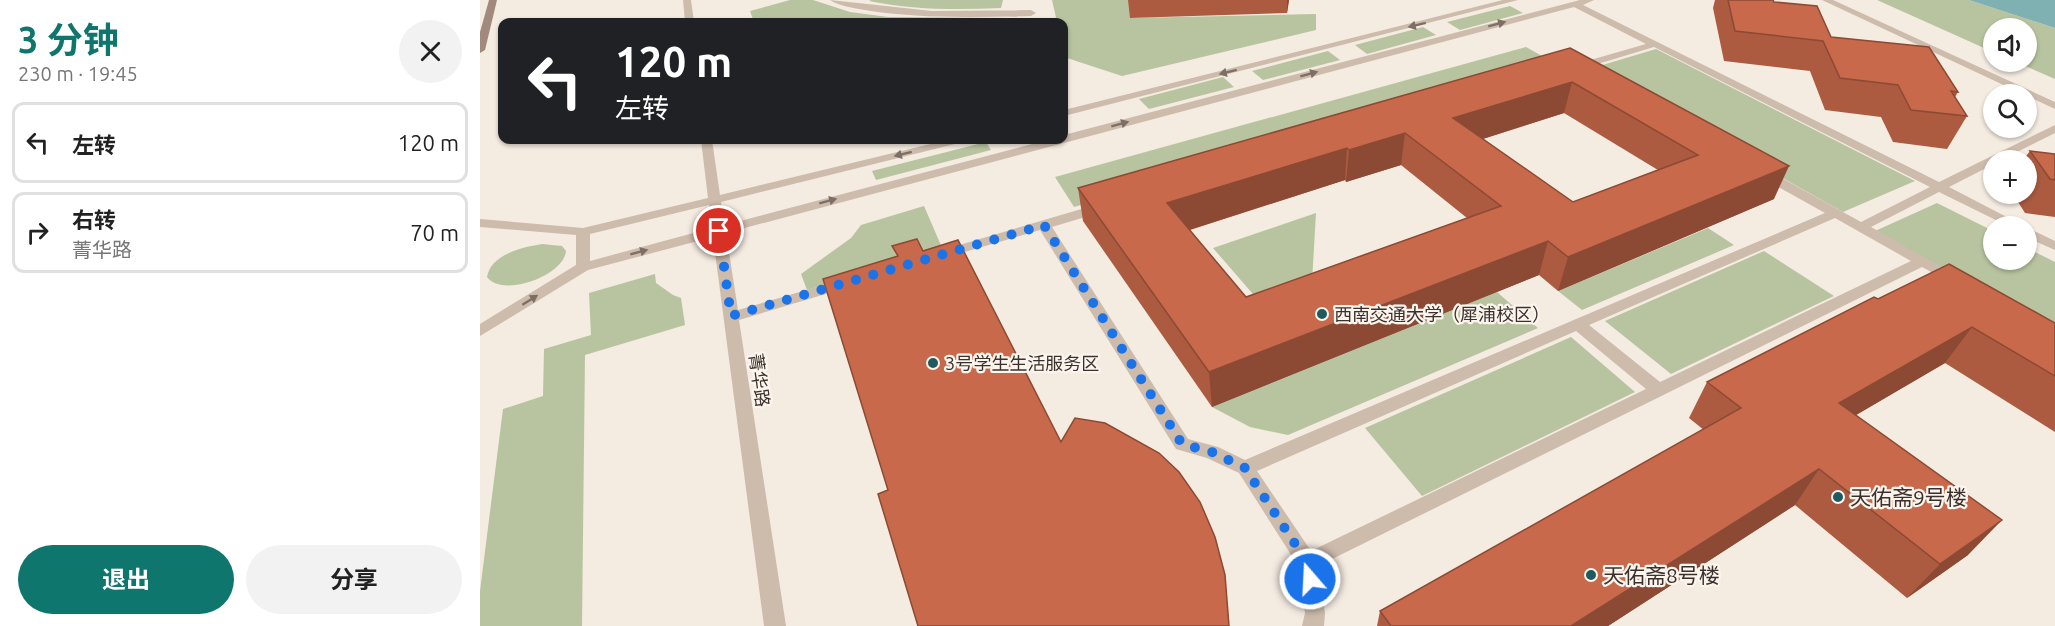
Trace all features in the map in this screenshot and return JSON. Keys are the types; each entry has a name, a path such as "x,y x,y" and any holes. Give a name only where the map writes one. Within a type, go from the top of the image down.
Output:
{"street":[{"path":"480,50 493,0"},
{"path":"687,0 689,18"},
{"path":"839,1 878,10 908,13 1032,18 1030,0"},
{"path":"1068,113 1514,0"},
{"path":"1068,136 1590,0"},
{"path":"1826,0 2055,106"},
{"path":"1575,4 1997,216"},
{"path":"1594,80 1568,70 1655,44"},
{"path":"1861,227 2055,129"},
{"name":"菁华路","path":"707,144 776,626"},
{"path":"480,223 583,232 944,144"},
{"path":"480,331 583,267 1037,144"},
{"path":"1751,166 1963,284"},
{"path":"933,257 1116,204"},
{"path":"1245,468 1834,213"},
{"path":"1044,225 1182,444 1212,452 1245,468 1307,562 1315,612 1313,626"},
{"path":"583,232 583,267"},
{"path":"2037,237 2055,246"},
{"path":"1307,562 1922,261"},
{"path":"731,316 854,280"},
{"path":"1577,324 1659,390"}],"green space":[{"path":"790,0 813,0 850,12 888,17 1011,18 753,18 750,11"},
{"path":"1003,0 1001,8 951,9 918,8 869,1"},
{"path":"1052,0 1142,0 1131,18 1316,14 1316,30 1122,76 1068,58 1068,18 1056,18"},
{"path":"1877,0 1969,0 2024,18 1983,18 1983,48"},
{"path":"1510,6 1523,13 1460,30 1447,22"},
{"path":"2037,22 2055,28 2055,79 2037,71"},
{"path":"1423,27 1436,35 1367,54 1355,45"},
{"path":"1526,47 1558,65 1074,207 1055,177"},
{"path":"1656,49 1915,181 1843,212 1589,69"},
{"path":"1328,51 1340,60 1263,80 1252,71"},
{"path":"1223,77 1234,87 1149,109 1139,99"},
{"path":"978,144 987,144 991,150 876,180 872,171"},
{"path":"1937,203 1983,226 1983,270 2037,270 2037,253 2055,262 2055,330 1875,231"},
{"path":"924,206 943,250 807,290 801,274 851,238 861,225"},
{"path":"1316,213 1312,282 1259,301 1213,248"},
{"path":"1708,228 1734,245 1582,310 1558,291"},
{"path":"542,244 562,246 566,251 563,260 544,276 518,285 495,283 487,277 490,269 501,257 526,247"},
{"path":"1764,251 1834,296 1671,374 1605,321"},
{"path":"655,274 656,283 681,298 685,325 585,355 582,626 480,626 480,591 503,409 543,396 544,349 591,335 589,293"},
{"path":"1497,292 1538,328 1288,435 1250,427 1212,407"},
{"path":"1571,337 1635,392 1422,496 1365,428"}],"water":[{"path":"1969,0 2055,0 2055,28 2037,22 2037,18 2024,18"}],"building":[{"path":"1728,0 1773,0 1774,2 1817,6 1831,37 1929,47 1958,92 1951,91 1967,116 1911,110 1898,85 1840,78 1823,41 1735,31"},
{"path":"1570,48 1789,166 1568,257 1548,241 1209,372 1078,188","holes":["1572,82 1698,155 1573,202 1453,118","1405,133 1501,206 1246,297 1167,203 1347,148 1349,150"]},
{"path":"2037,152 2055,154 2055,180 2050,179 2037,161"},
{"path":"917,239 923,251 958,240 1061,442 1075,418 1105,423 1159,453 1179,472 1200,502 1215,537 1225,575 1229,626 918,626 878,494 888,490 823,279 898,256 892,246"},
{"path":"1949,264 2055,323 2055,376 1972,327 1839,403 2002,520 1940,564 1819,469 1571,626 1391,626 1380,611 1741,408 1707,382 1874,297 1878,299"}],"place":[{"name":"西南交通大学（犀浦校区）","path":"1322,314"},
{"name":"3号学生生活服务区","path":"933,363"},
{"name":"天佑斋9号楼","path":"1838,497"},
{"name":"天佑斋8号楼","path":"1591,575"}],"route":[{"path":"719,231 731,316 1044,225 1182,444 1212,452 1245,468 1307,562 1310,579"}]}
